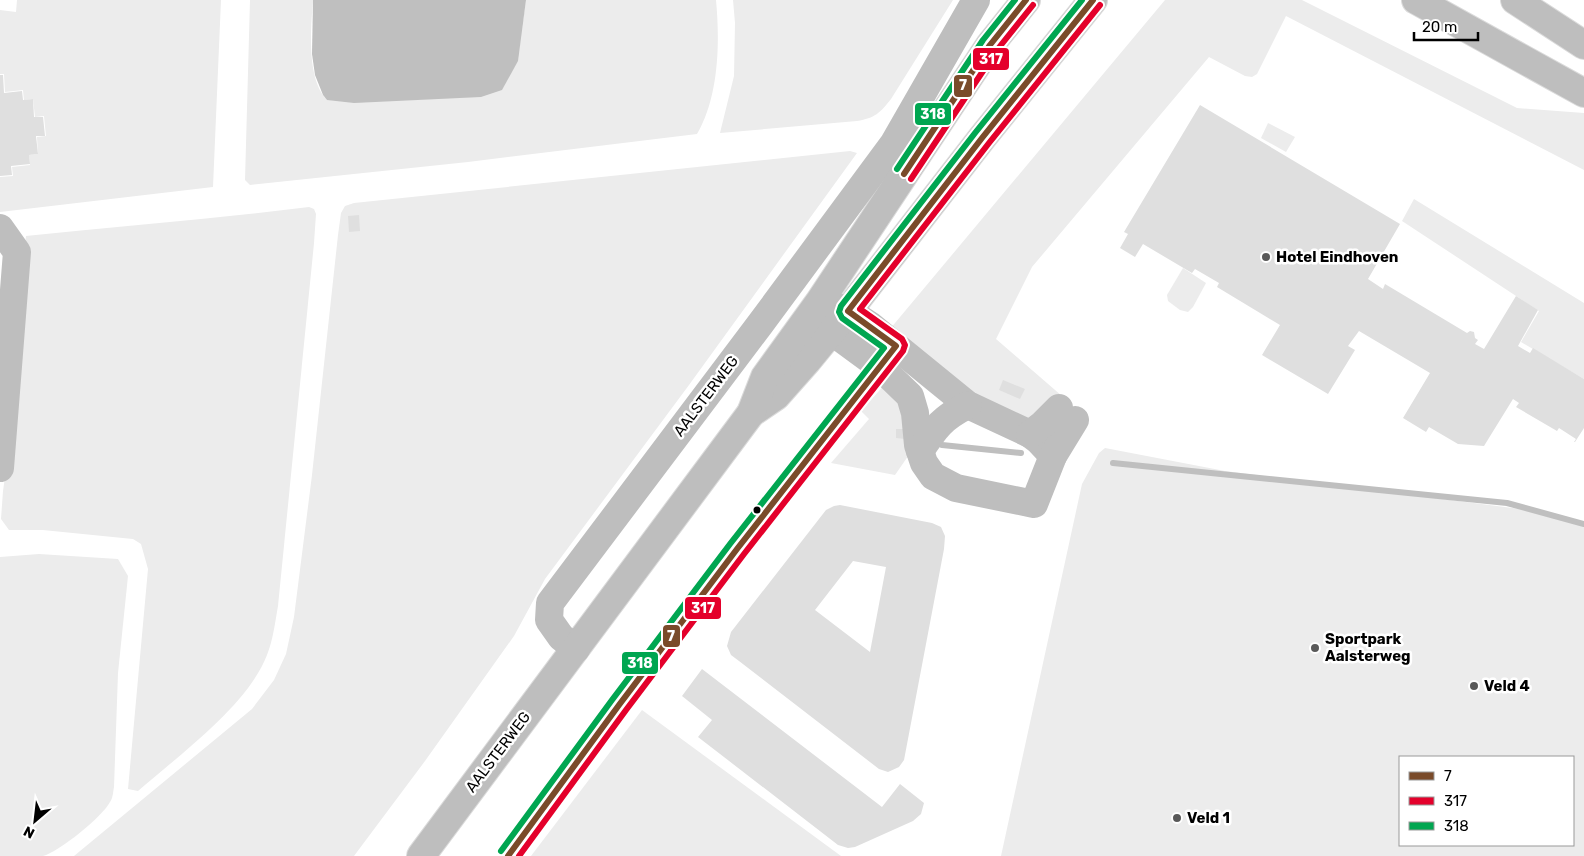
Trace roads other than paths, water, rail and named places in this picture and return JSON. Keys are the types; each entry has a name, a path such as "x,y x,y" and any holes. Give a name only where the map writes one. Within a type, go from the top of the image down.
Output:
{"main road":[{"name":"AALSTERWEG","path":"576,648 561,636 549,620 550,603 767,316 894,142 976,0"},
{"name":"AALSTERWEG","path":"421,856 751,413 765,377 820,301 990,45 1026,0"},
{"name":"AALSTERWEG","path":"751,413 776,396 840,321 982,138 1093,0"},
{"path":"1416,0 1584,93"},
{"path":"1515,0 1584,45"},
{"name":"AALSTERWEG","path":"894,142 917,133 949,109"},
{"path":"0,228 17,252 0,468"},
{"path":"820,301 840,321 880,368 910,396 924,463 930,473 944,483 956,488 1034,504 1067,414 1044,424 1030,434"},
{"path":"840,321 890,341 968,405 1030,434 1053,456"},
{"path":"920,451 942,421 968,405"}],"waterway":[{"path":"942,445 1021,453"},
{"path":"1113,463 1507,503 1584,524"}],"place":[{"name":"Hotel Eindhoven","path":"1266,257"},
{"name":"Sportpark Aalsterweg","path":"1315,648"},
{"name":"Veld 4","path":"1474,686"},
{"name":"Veld 1","path":"1177,818"}]}
